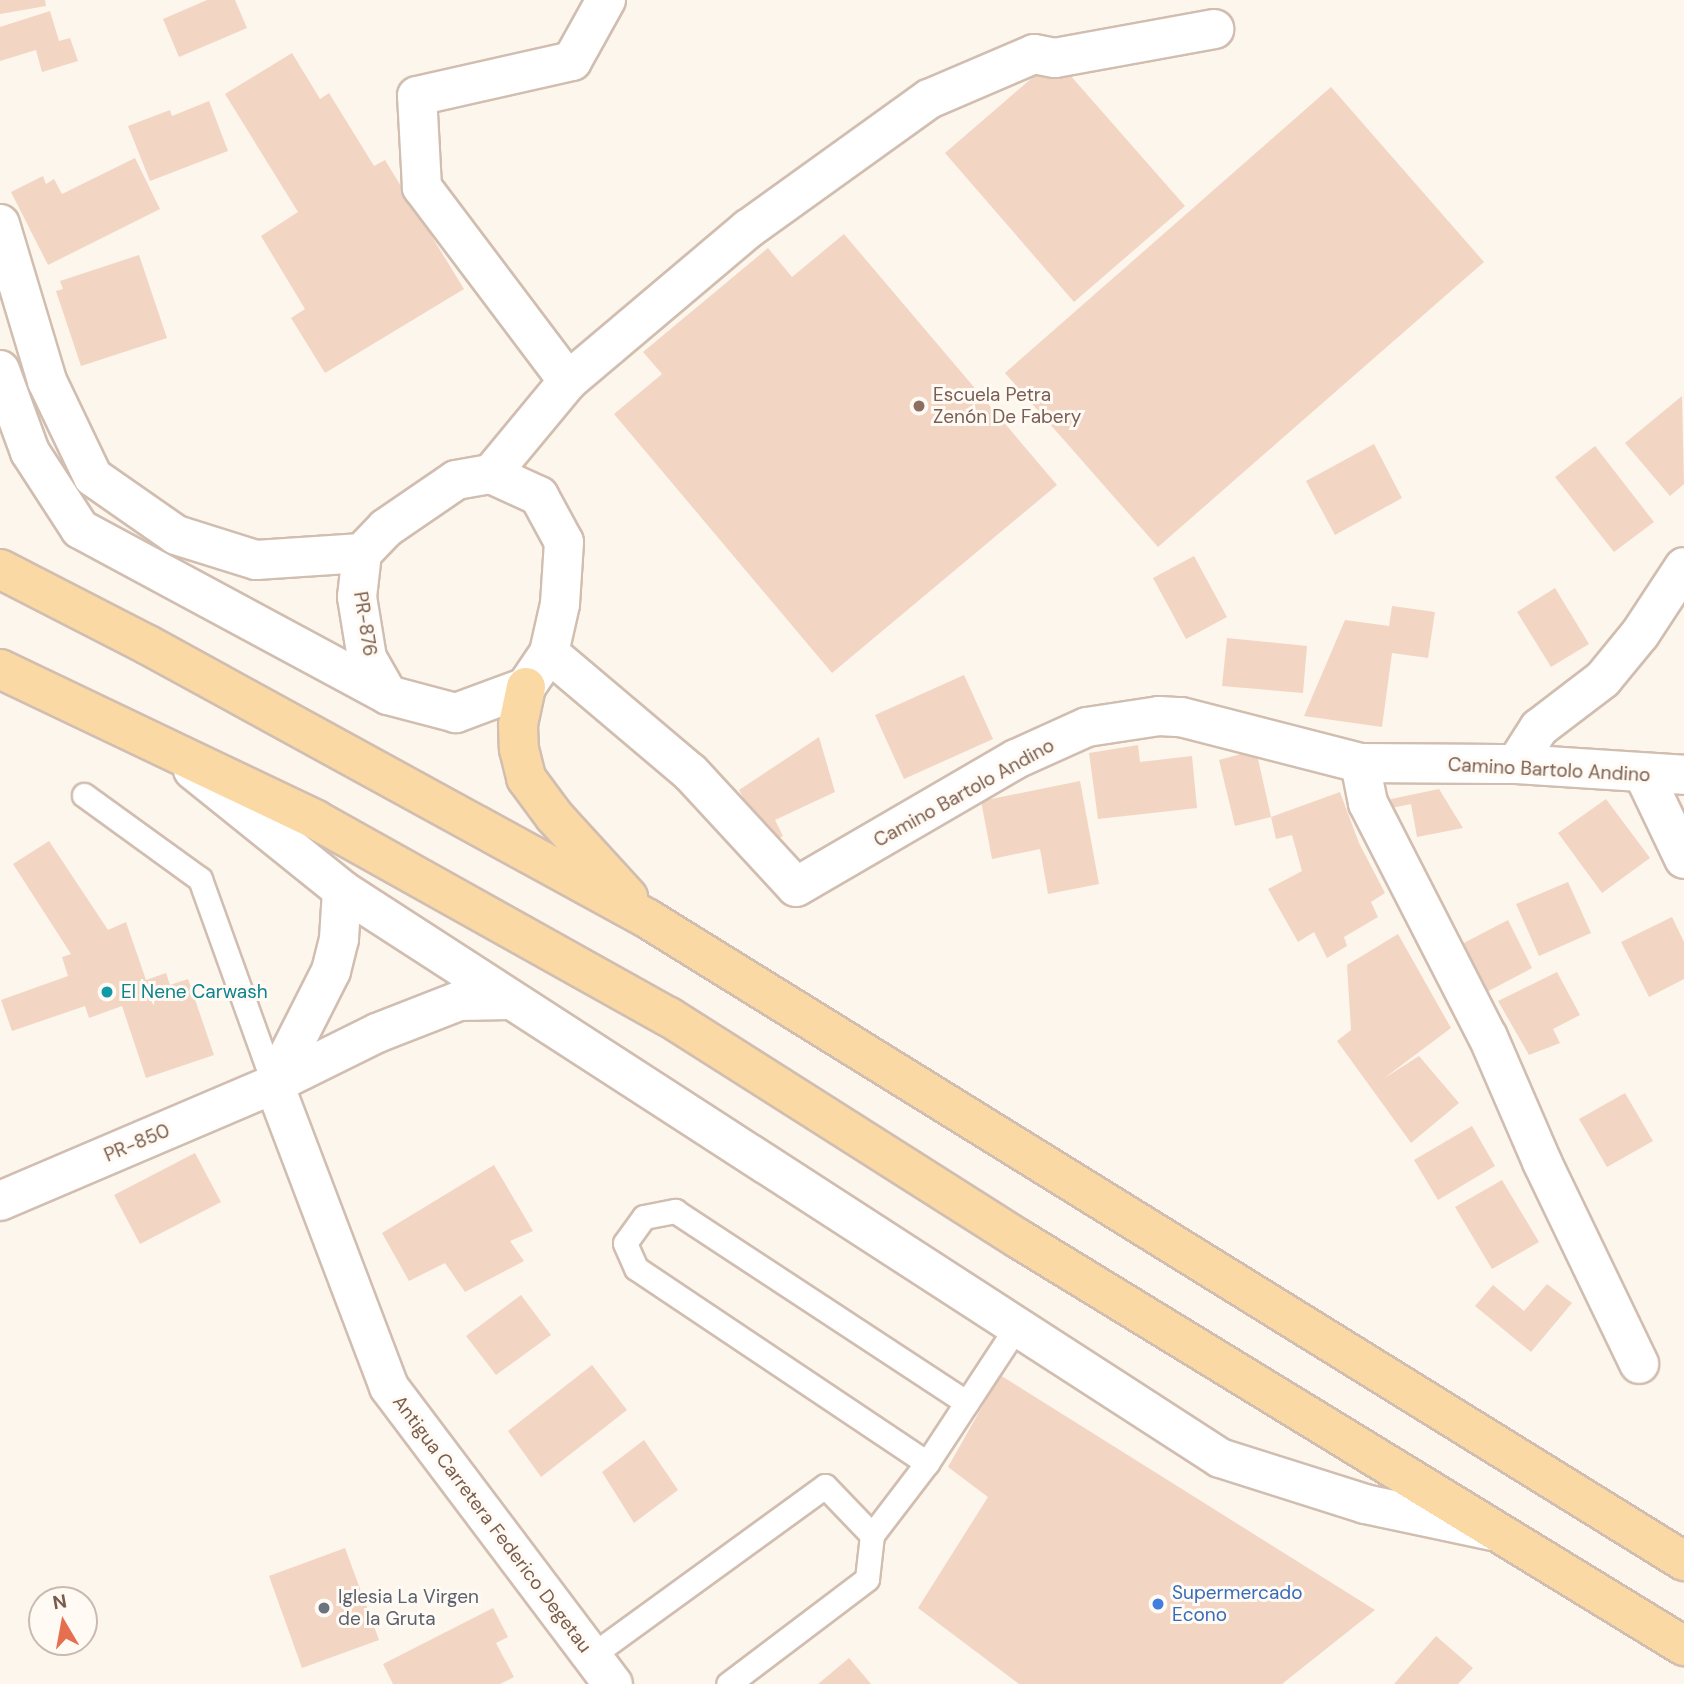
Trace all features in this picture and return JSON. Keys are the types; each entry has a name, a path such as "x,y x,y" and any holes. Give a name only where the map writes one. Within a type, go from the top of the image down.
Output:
{"main road":[{"path":"0,569 148,645 648,919 1684,1561"},
{"path":"0,668 316,820 669,1017 1019,1239 1684,1646"},
{"path":"526,687 518,725 519,748 526,778 554,816 648,919"}],"street":[{"path":"568,381 422,187 417,96 572,61 606,0"},
{"path":"491,474 568,381 748,229 929,99 1034,54 1055,58 1214,29"},
{"path":"0,224 47,381 93,477 176,535 256,560 362,552 386,528 456,480 491,474 539,496 564,542 560,604 549,653 526,687"},
{"name":"PR-876","path":"0,370 30,452 80,529 388,695 456,713 526,687"},
{"name":"PR-876","path":"362,552 357,597 365,646 368,658 388,695"},
{"path":"1516,764 1539,728 1603,680 1640,634 1684,567"},
{"name":"Camino Bartolo Andino","path":"549,653 690,772 796,887 1016,759 1087,727 1159,716 1181,717 1360,763 1516,764 1644,775 1684,775"},
{"path":"164,748 342,890 1220,1458 1364,1504 1500,1532"},
{"path":"1360,763 1368,803 1488,1037 1542,1162 1639,1364"},
{"path":"1644,775 1684,859"},
{"path":"275,1084 331,971 339,939 342,890"},
{"name":"PR-850","path":"0,1201 275,1084 377,1032 459,1002 509,1000"},
{"name":"Antigua Carretera Federico Degetau","path":"275,1084 388,1387 600,1675"}],"lane":[{"path":"84,795 200,879 275,1084"},
{"path":"927,1462 636,1268 625,1243 644,1217 675,1211 967,1404"},
{"path":"728,1684 867,1579 872,1535 927,1462 1017,1326"},
{"path":"600,1675 825,1486 872,1535"}],"building":[{"path":"0,0 45,0 46,6 0,14"},
{"path":"207,0 235,0 247,28 179,57 163,19"},
{"path":"50,11 59,41 70,38 78,61 42,72 36,50 0,61 0,27"},
{"path":"292,53 320,99 329,93 374,166 385,160 464,289 325,373 291,318 305,309 261,236 298,212 225,94"},
{"path":"1055,58 1185,206 1074,302 945,153"},
{"path":"1331,87 1484,262 1158,547 1005,373"},
{"path":"209,101 228,151 150,181 128,126 170,110 172,116"},
{"path":"135,158 160,209 48,265 11,192 43,176 46,184 54,179 62,194"},
{"path":"844,234 1057,485 832,673 614,414 662,374 643,352 768,248 792,277"},
{"path":"139,255 167,338 81,366 56,291 63,289 60,281"},
{"path":"1682,396 1684,484 1670,496 1625,443"},
{"path":"1374,444 1402,498 1335,535 1306,481"},
{"path":"1595,446 1654,522 1614,552 1555,477"},
{"path":"1194,556 1227,617 1186,639 1153,578"},
{"path":"1555,588 1589,644 1551,667 1517,612"},
{"path":"1392,606 1435,612 1428,658 1392,653 1382,727 1304,716 1345,620 1389,626"},
{"path":"1227,638 1307,646 1303,693 1222,686"},
{"path":"964,675 993,739 904,779 875,715"},
{"path":"819,737 835,792 775,820 783,836 776,840 732,803 743,798 739,790"},
{"path":"1138,745 1140,762 1192,756 1197,808 1098,819 1089,753"},
{"path":"1256,750 1271,817 1235,826 1219,760"},
{"path":"1080,781 1099,884 1048,894 1040,849 992,859 981,801"},
{"path":"1439,789 1463,828 1417,837 1411,804 1392,808 1391,799"},
{"path":"1340,792 1359,843 1385,893 1371,902 1378,917 1344,937 1347,946 1327,958 1314,932 1298,942 1268,889 1302,871 1292,835 1276,839 1271,817"},
{"path":"1606,799 1650,858 1602,893 1558,833"},
{"name":"El Nene Carwash","path":"49,841 108,930 126,922 146,980 166,973 170,985 188,979 214,1055 146,1078 122,1006 89,1018 85,1006 12,1031 1,1000 68,976 62,957 71,954 13,864"},
{"path":"1568,882 1591,933 1539,956 1516,904"},
{"path":"1672,917 1684,942 1684,979 1649,997 1621,942"},
{"path":"1508,920 1532,968 1483,994 1458,946"},
{"path":"1398,934 1451,1028 1383,1079 1419,1056 1459,1103 1411,1143 1337,1041 1351,1030 1347,965"},
{"path":"1557,972 1580,1015 1553,1029 1560,1043 1529,1055 1498,1001"},
{"path":"1625,1093 1653,1141 1607,1167 1579,1119"},
{"path":"1472,1126 1495,1166 1438,1200 1414,1160"},
{"path":"195,1153 221,1202 140,1244 114,1195"},
{"path":"494,1165 533,1231 510,1241 524,1261 465,1292 445,1263 409,1281 382,1233"},
{"path":"1502,1180 1539,1242 1492,1269 1455,1207"},
{"path":"1547,1284 1572,1303 1531,1352 1475,1306 1493,1285 1524,1311"},
{"path":"521,1295 551,1335 496,1375 466,1336"},
{"path":"592,1365 627,1410 541,1477 508,1431"},
{"path":"1000,1375 1375,1610 1282,1684 1019,1684 918,1608 988,1497 948,1467"},
{"path":"644,1440 678,1490 634,1523 602,1472"},
{"name":"Iglesia La Virgen de la Gruta","path":"345,1548 379,1640 302,1668 269,1576"},
{"path":"493,1608 508,1637 496,1643 514,1677 500,1684 393,1684 383,1664"},
{"path":"1436,1636 1473,1668 1458,1684 1394,1684"},
{"path":"849,1658 871,1684 818,1684"}],"place":[{"name":"Escuela Petra Zenón De Fabery","path":"919,406"},
{"name":"El Nene Carwash","path":"107,992"},
{"name":"Supermercado Econo","path":"1158,1604"},
{"name":"Iglesia La Virgen de la Gruta","path":"324,1608"}]}
